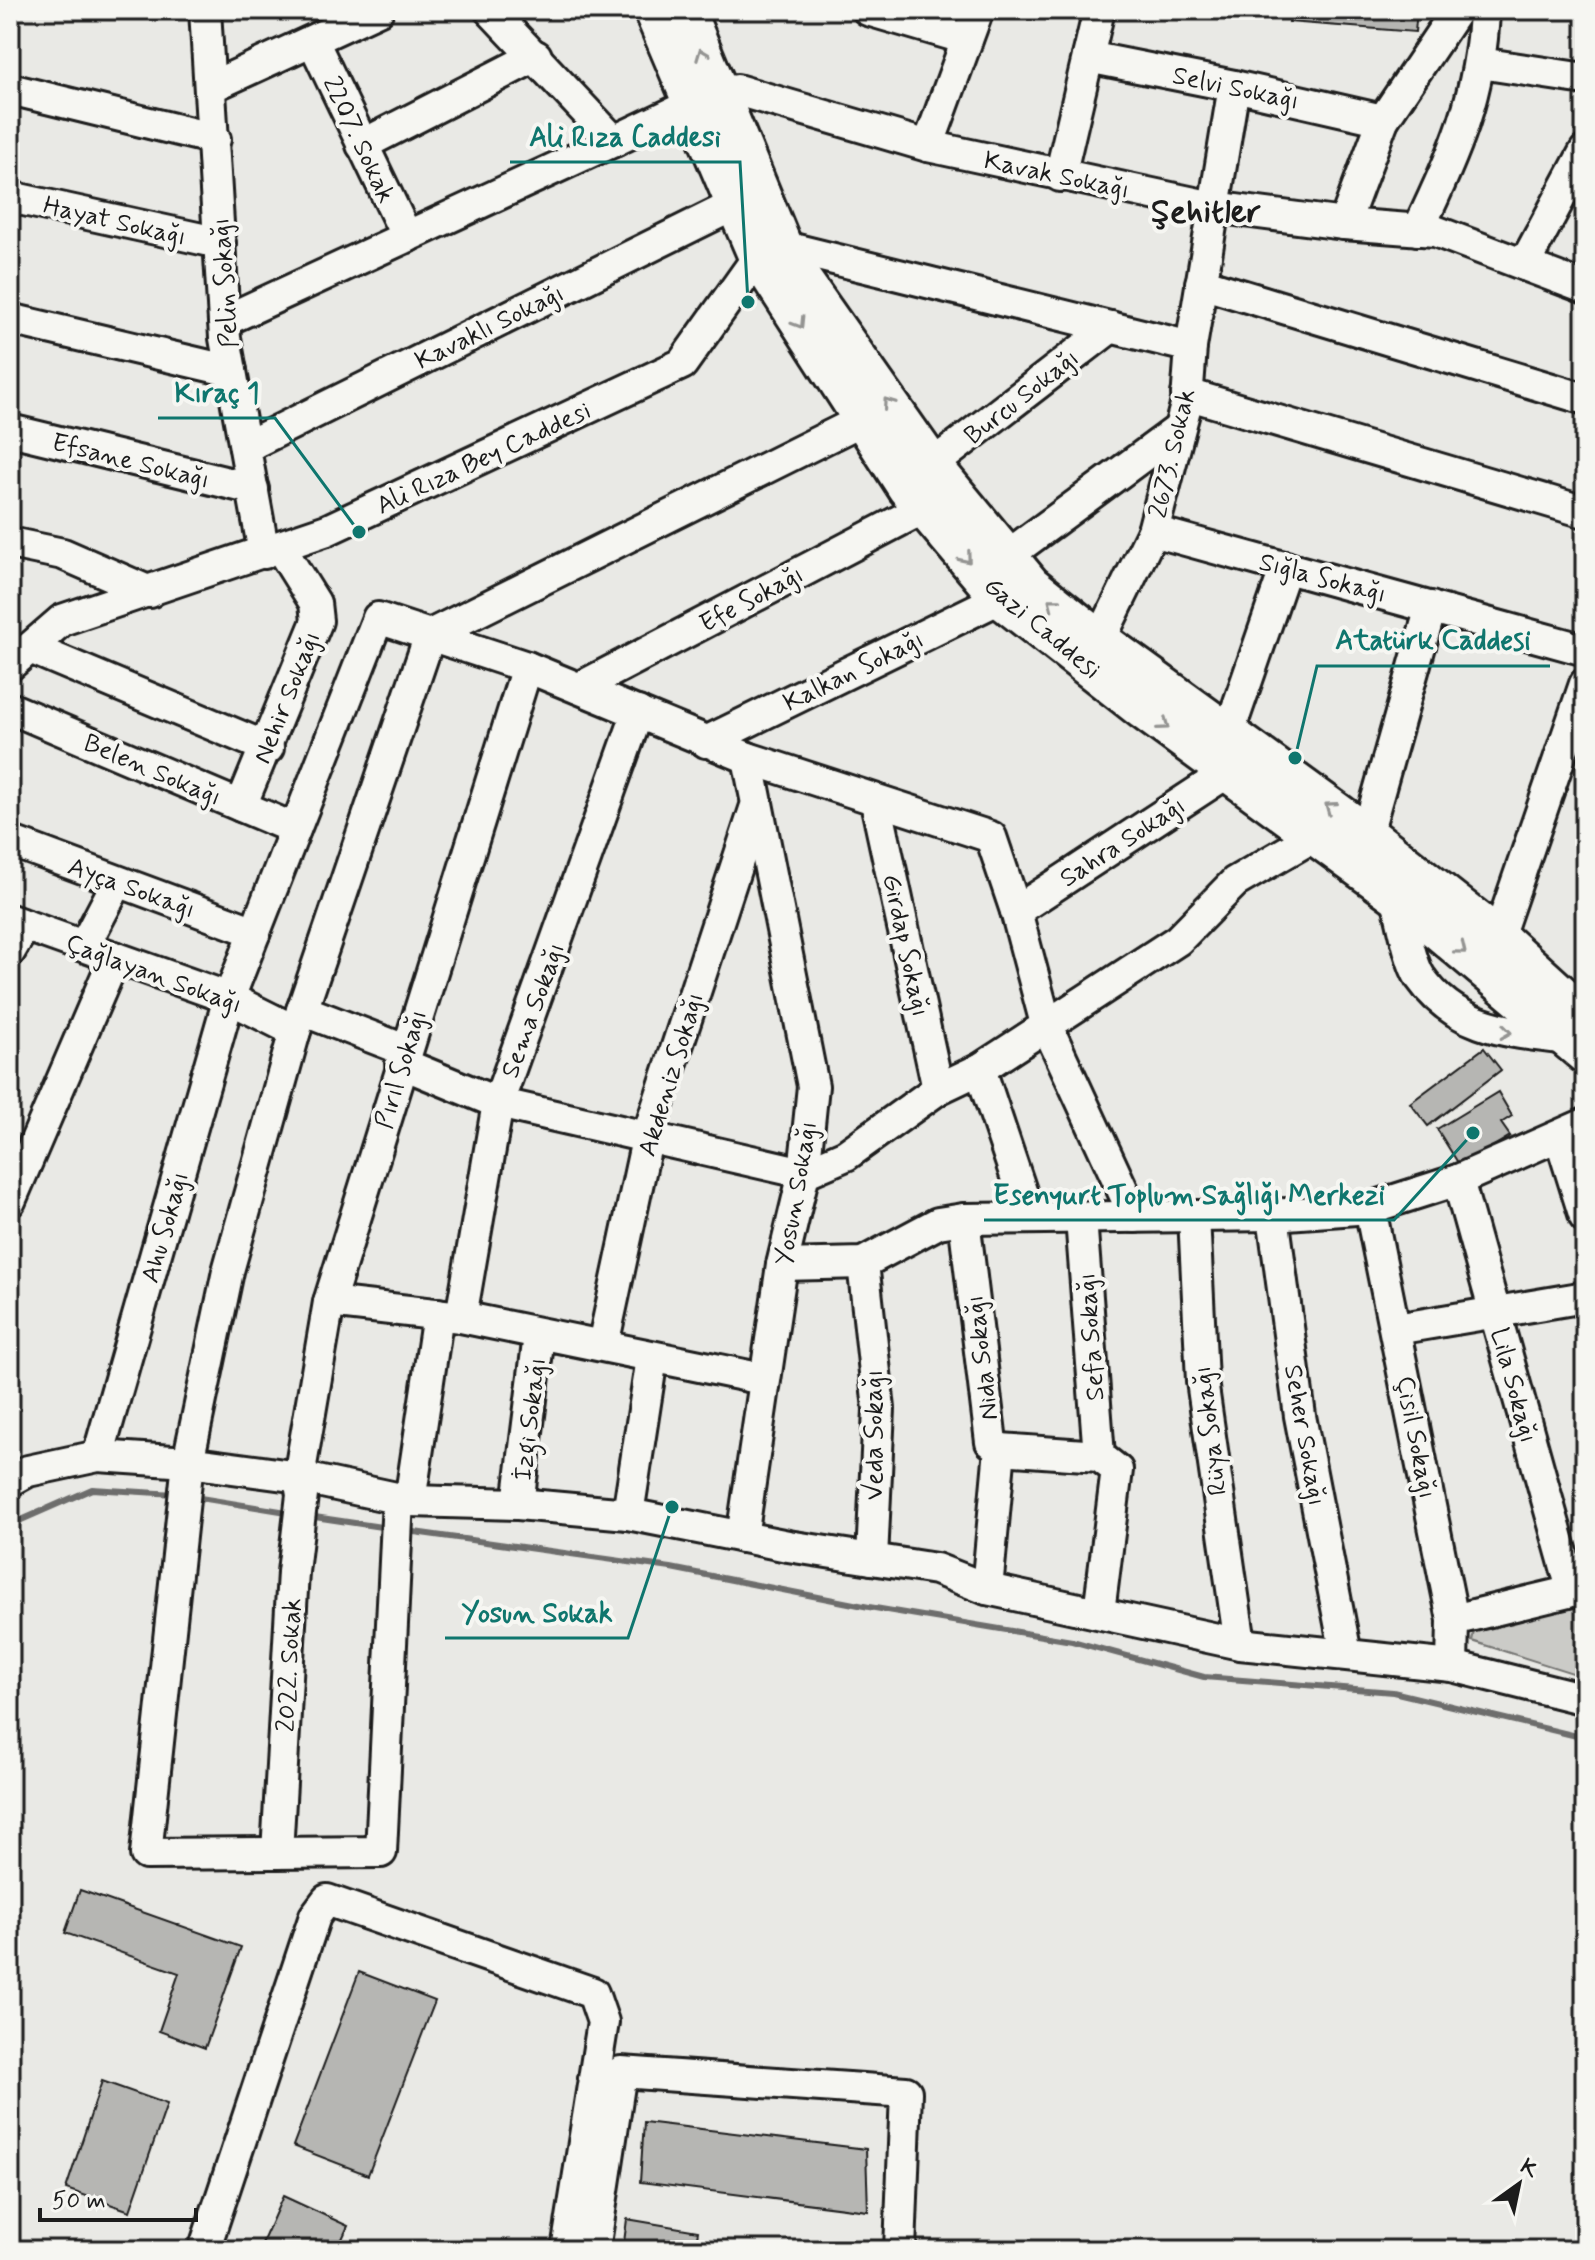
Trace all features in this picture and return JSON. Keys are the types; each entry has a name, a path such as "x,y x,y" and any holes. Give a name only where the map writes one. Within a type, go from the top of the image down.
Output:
{"main road":[{"name":"Gazi Caddesi","path":"653,10 706,101 770,252 862,420 924,508 1000,598 1579,1036"},
{"name":"Gazi Caddesi","path":"685,10 734,205 932,465 1031,585 1100,640 1367,834 1498,937 1579,1036"}],"street":[{"name":"Pelin Sokağı","path":"205,10 224,321 253,489 272,550"},
{"path":"211,87 378,10"},
{"path":"490,10 614,141"},
{"path":"868,10 967,39"},
{"path":"928,146 978,10"},
{"path":"1060,176 1099,10"},
{"path":"1344,224 1383,120 1457,10"},
{"path":"1418,230 1460,142 1480,63 1484,10"},
{"name":"2207. Sokak","path":"313,41 407,237"},
{"path":"362,145 536,56"},
{"name":"Selvi Sokağı","path":"1088,57 1383,120"},
{"path":"1480,63 1585,79"},
{"name":"2673. Sokak","path":"1100,640 1153,531 1179,429 1234,86"},
{"path":"10,89 215,139"},
{"name":"Kavak Sokağı","path":"706,101 737,90 928,146 1213,207 1344,224 1435,231 1585,288"},
{"path":"224,321 706,101"},
{"path":"1524,265 1585,151"},
{"name":"Hayat Sokağı","path":"10,197 220,243"},
{"name":"Kavaklı Sokağı","path":"245,447 734,205"},
{"path":"770,252 1191,347"},
{"name":"Ali Rıza Bey Caddesi","path":"20,657 62,620 327,530 682,364 770,252"},
{"path":"1201,283 1585,399"},
{"path":"10,319 231,371"},
{"name":"Burcu Sokağı","path":"932,465 1111,327"},
{"path":"1187,394 1585,512"},
{"path":"277,1853 146,1854 187,1468 228,1271 298,1021 430,635 862,420"},
{"path":"1007,556 1179,429"},
{"name":"Efsane Sokağı","path":"10,430 253,489"},
{"name":"Efe Sokağı","path":"579,688 924,508"},
{"name":"Sığla Sokağı","path":"1153,531 1585,650"},
{"path":"10,543 63,554 150,592"},
{"name":"Nehir Sokağı","path":"241,806 268,748 317,621 315,603 272,550"},
{"path":"1229,732 1286,567"},
{"name":"Kalkan Sokağı","path":"706,742 1000,598"},
{"path":"1367,834 1431,607"},
{"name":"Ahu Sokağı","path":"98,1456 229,998 378,618 430,635"},
{"path":"430,635 527,667 748,758 991,837 1016,911 1046,1024 1135,1217"},
{"path":"20,657 268,748"},
{"name":"Pırıl Sokağı","path":"300,1486 329,1302 527,667"},
{"path":"1498,937 1580,716 1585,684"},
{"name":"Belen Sokağı","path":"10,708 295,829"},
{"name":"Sema Sokağı","path":"277,1853 381,1852 395,1548 401,1503 450,1316 498,1103 638,712"},
{"name":"Yosun Sokağı","path":"742,1537 782,1265 804,1173 813,1086 755,808 748,758"},
{"name":"Sahra Sokağı","path":"1016,911 1228,772"},
{"name":"Girdap Sokağı","path":"876,802 938,1089"},
{"name":"Akdeniz Sokağı","path":"603,1345 648,1135 755,808"},
{"path":"804,1173 846,1155 938,1089 980,1069 1178,940 1235,882 1314,836"},
{"name":"Ayça Sokağı","path":"10,841 255,932"},
{"path":"84,946 117,883"},
{"path":"1396,895 1419,976 1450,1008 1491,1030 1579,1036"},
{"name":"Çağlayan Sokağı","path":"15,932 84,946 403,1057 498,1103 804,1173"},
{"path":"10,1201 115,957"},
{"path":"980,1069 1030,1218"},
{"path":"782,1265 863,1263 938,1223 964,1219 1273,1215 1370,1208 1458,1180 1572,1131 1585,1217"},
{"name":"Lila Sokağı","path":"1458,1180 1578,1589"},
{"name":"Çisil Sokağı","path":"1370,1208 1453,1620 1452,1666"},
{"name":"Seher Sokağı","path":"1273,1215 1300,1416 1346,1654"},
{"name":"Rüya Sokağı","path":"1194,1216 1202,1381 1240,1644"},
{"name":"Sefa Sokağı","path":"1081,1218 1099,1456"},
{"name":"Nida Sokağı","path":"964,1219 991,1442 1000,1449 987,1589"},
{"name":"Veda Sokağı","path":"863,1263 879,1409 872,1559"},
{"path":"1396,1329 1585,1297"},
{"path":"329,1302 450,1316 763,1379"},
{"name":"İzgi Sokağı","path":"518,1504 539,1335"},
{"path":"628,1514 652,1358"},
{"path":"1000,1449 1099,1456 1117,1470 1099,1612"},
{"path":"10,1481 28,1471 98,1456 401,1503 518,1504 628,1514 742,1537 936,1569 987,1589 1240,1644 1452,1666 1585,1699"},
{"name":"2022. Sokak","path":"277,1853 293,1572 300,1526 300,1486"},
{"path":"1453,1620 1578,1589"},
{"path":"204,2250 315,1916 327,1900 593,1993 603,2022 567,2250"},
{"path":"594,2250 621,2072 906,2092 900,2250"}],"shaded area":[{"path":"1585,1600 1585,1677 1472,1641 1477,1616"}],"building":[{"path":"1290,10 1417,10 1415,32 1289,22"},
{"path":"1484,1048 1501,1070 1428,1126 1410,1103"},
{"path":"1498,1092 1512,1116 1501,1123 1510,1136 1492,1147 1494,1150 1460,1166 1437,1129"},
{"path":"80,1890 241,1947 205,2048 159,2031 179,1973 65,1933"},
{"path":"359,1972 435,2001 368,2175 293,2146"},
{"path":"102,2081 167,2104 130,2211 66,2189"},
{"path":"644,2122 866,2149 868,2211 640,2182"},
{"path":"283,2196 348,2226 337,2250 259,2250"},
{"path":"627,2219 698,2231 695,2250 623,2250"},
{"path":"825,2241 893,2241 893,2250 824,2250"}],"waterway":[{"path":"10,1525 92,1489 175,1494"},
{"path":"194,1497 293,1513"},
{"path":"308,1516 388,1528"},
{"path":"407,1531 671,1568 869,1607 1072,1641 1204,1677 1393,1692 1585,1738"}],"place":[{"name":"Ali Rıza Caddesi","path":"748,302"},
{"name":"Kıraç 1","path":"359,532"},
{"name":"Atatürk Caddesi","path":"1295,758"},
{"name":"Esenyurt Toplum Sağlığı Merkezi","path":"1473,1133"},
{"name":"Yosun Sokak","path":"672,1507"}],"district":[{"name":"Şehitler","path":"1206,210"}]}
